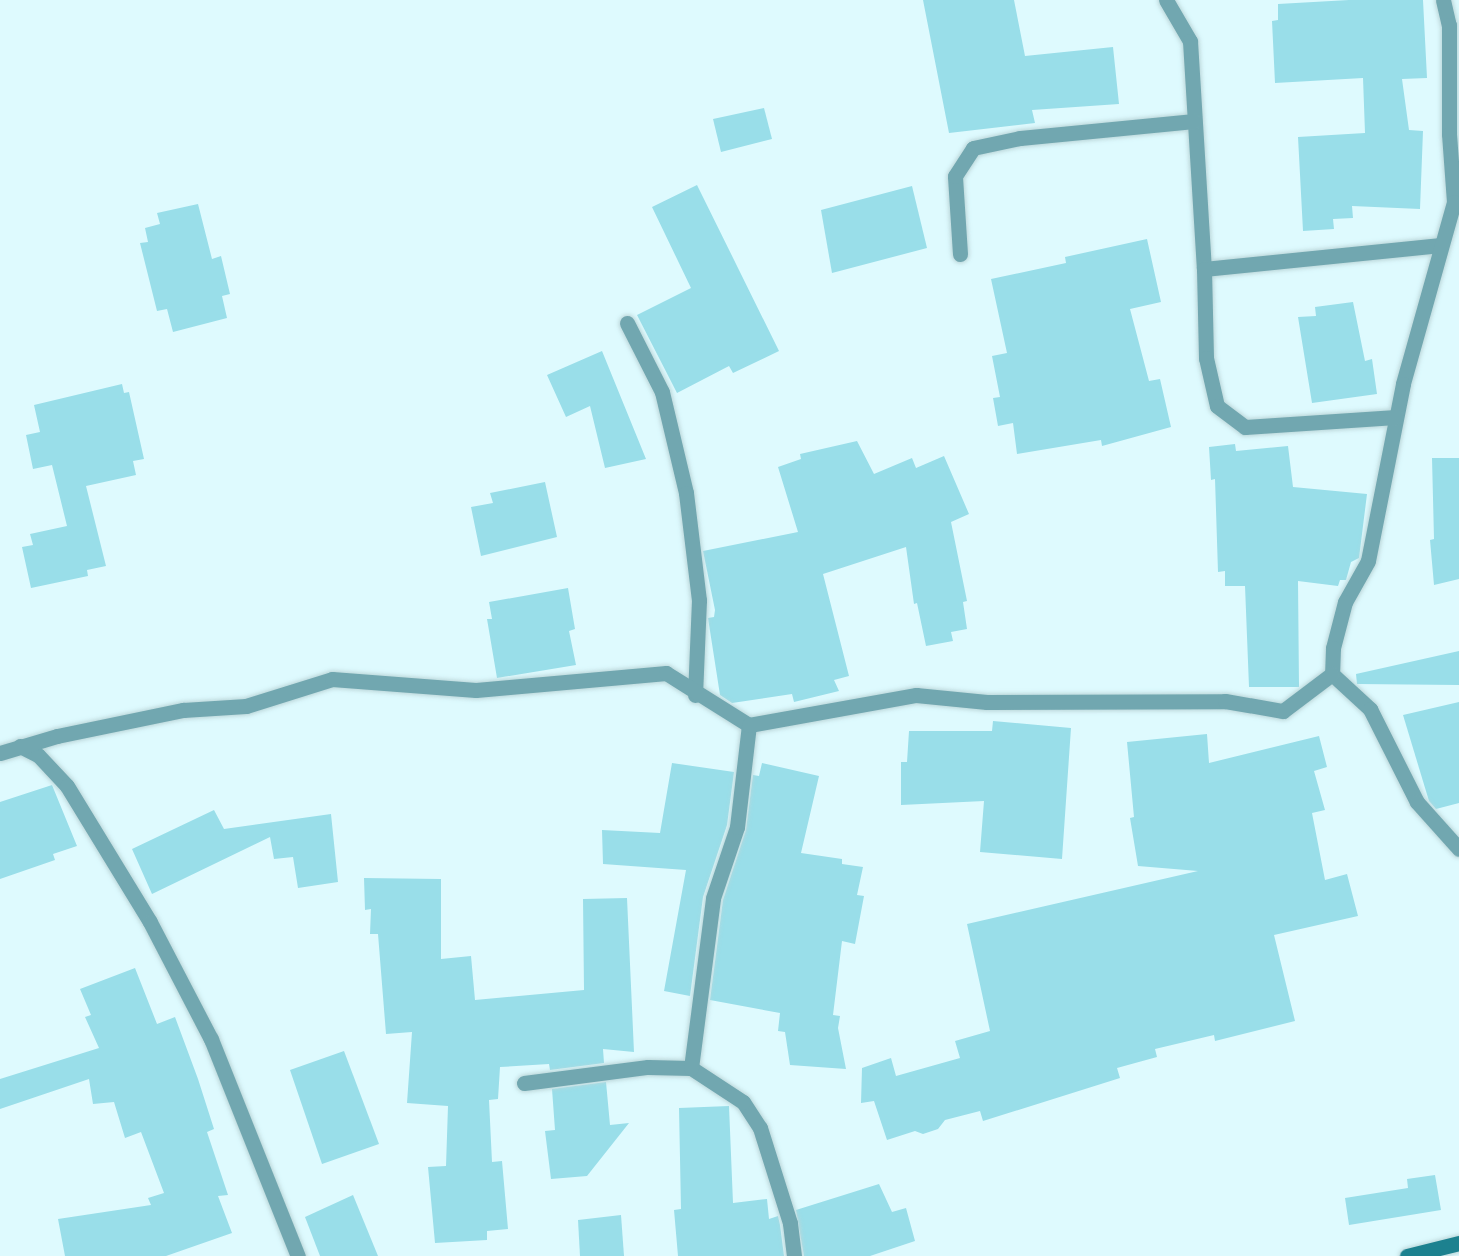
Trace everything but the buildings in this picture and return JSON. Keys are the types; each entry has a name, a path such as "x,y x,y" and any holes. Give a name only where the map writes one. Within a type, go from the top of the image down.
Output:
{"street":[{"path":"1166,0 1190,40 1204,269 1206,358 1217,406 1245,427 1396,417"},
{"path":"1443,0 1454,25 1449,134 1454,202 1396,417 1368,561 1345,602 1333,648 1332,674 1370,709 1417,802 1459,849"},
{"path":"960,254 955,176 973,148 1020,138 1194,121"},
{"path":"1204,269 1441,245"},
{"path":"627,323 663,392 686,493 699,600 695,695"},
{"path":"0,753 20,746 183,710 246,706 332,679 476,690 666,673 695,695 749,725 916,695 987,702 1225,701 1283,711 1332,674"},
{"path":"691,1068 713,898 737,827 749,725"},
{"path":"20,746 38,755 67,786 150,922 211,1039 298,1256"},
{"path":"524,1083 648,1067 691,1068 743,1102 760,1128 790,1222 794,1256"},
{"path":"1407,1256 1459,1243"}]}
